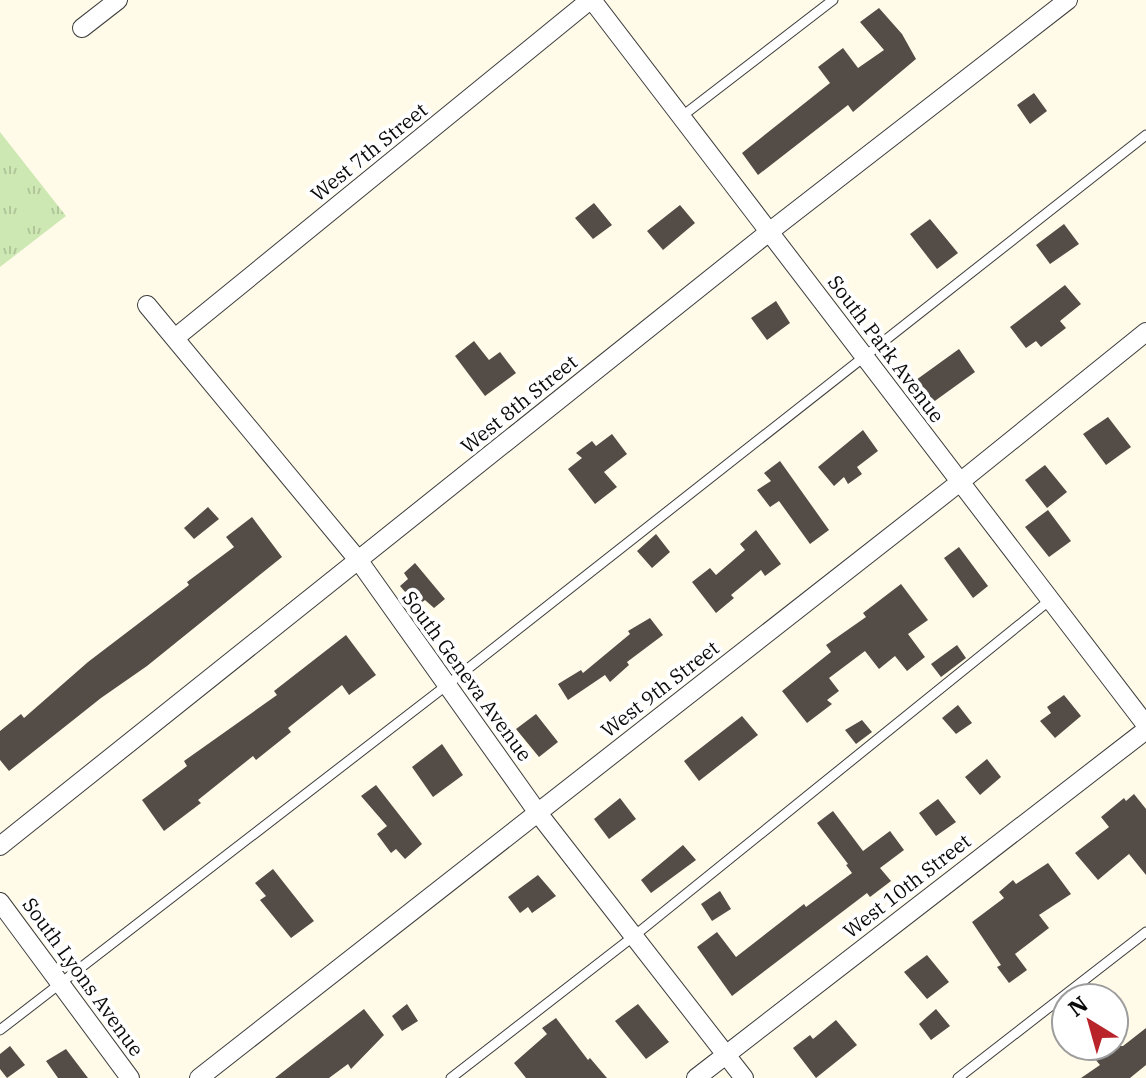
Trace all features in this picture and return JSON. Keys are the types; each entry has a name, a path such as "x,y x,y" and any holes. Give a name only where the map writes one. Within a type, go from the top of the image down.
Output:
{"street":[{"path":"82,28 118,0"},
{"name":"South Park Avenue","path":"591,0 1146,728"},
{"name":"West 7th Street","path":"175,338 591,0"},
{"name":"West 8th Street","path":"0,846 769,232 1068,0"},
{"name":"South Geneva Avenue","path":"147,305 359,561 538,813 744,1078"},
{"name":"West 9th Street","path":"199,1078 960,482 1146,332"},
{"name":"West 10th Street","path":"696,1078 1146,728"},
{"name":"South Lyons Avenue","path":"0,902 130,1078"}],"lane":[{"path":"681,117 833,0"},
{"path":"0,1030 447,685 1146,135"},
{"path":"451,1078 634,936 1050,600"},
{"path":"958,1078 1146,932"}],"green space":[{"path":"0,132 66,216 0,267"}],"building":[{"path":"879,8 902,34 916,59 853,112 848,105 758,175 742,153 830,83 818,67 843,48 858,68 884,50 860,22"},
{"path":"1034,93 1047,111 1030,124 1017,105"},
{"path":"594,203 612,225 593,239 575,218"},
{"path":"680,205 695,223 663,250 647,231"},
{"path":"930,219 958,253 937,269 910,234"},
{"path":"1064,224 1079,244 1050,264 1036,245"},
{"path":"1065,285 1081,304 1060,321 1066,328 1041,347 1036,341 1026,348 1010,327"},
{"path":"776,301 790,323 767,340 751,318"},
{"path":"474,341 489,360 500,352 516,373 485,396 455,356"},
{"path":"959,349 975,372 932,403 916,380"},
{"path":"1108,417 1131,447 1106,465 1083,434"},
{"path":"863,430 878,451 857,467 862,474 848,484 844,477 834,486 818,467"},
{"path":"612,434 627,454 604,472 617,487 595,504 568,469 582,458 576,453 592,441 596,446"},
{"path":"780,461 829,530 810,544 779,501 770,507 757,490 771,481 764,473"},
{"path":"1045,465 1067,492 1047,508 1025,480"},
{"path":"208,507 219,519 194,539 184,528"},
{"path":"1048,510 1071,541 1049,557 1025,527"},
{"path":"252,517 282,557 147,666 9,771 0,760 0,731 21,714 24,718 88,662 234,547 226,537"},
{"path":"756,530 781,564 765,576 761,570 731,595 734,598 716,613 692,582 710,568 716,575 745,550 740,544"},
{"path":"656,534 670,552 652,568 637,551"},
{"path":"959,547 988,586 973,598 944,558"},
{"path":"415,563 445,599 434,608 425,600 417,606 400,586 408,579 404,573"},
{"path":"901,584 928,620 908,634 925,657 907,671 895,656 879,669 865,651 829,678 839,691 827,700 832,704 807,723 782,691 831,652 826,645 866,617 863,613"},
{"path":"650,618 663,635 627,662 629,665 610,682 605,675 568,700 558,684 581,670 583,673 630,634 628,631"},
{"path":"346,635 376,675 349,695 342,685 288,728 291,732 256,760 253,756 198,800 201,803 164,831 142,800 187,766 184,761 277,695 274,691"},
{"path":"957,645 966,658 941,677 931,664"},
{"path":"1064,695 1081,716 1055,738 1040,721 1051,713 1047,707"},
{"path":"958,705 972,723 956,734 942,718"},
{"path":"536,714 558,742 539,757 516,729"},
{"path":"742,716 758,735 699,781 684,761"},
{"path":"862,720 872,732 856,744 845,730"},
{"path":"442,744 463,775 433,797 412,767"},
{"path":"987,759 1001,777 980,795 965,777"},
{"path":"376,785 422,844 405,859 396,849 391,853 377,834 387,826 361,796"},
{"path":"1134,794 1146,809 1146,875 1129,854 1098,880 1075,853 1109,827 1101,817 1124,798 1126,801"},
{"path":"620,798 636,819 609,839 594,819"},
{"path":"938,799 956,822 936,836 919,813"},
{"path":"833,811 863,851 890,831 904,850 880,868 891,881 870,897 867,893 732,996 697,947 717,932 736,957 804,904 806,907 852,873 817,823"},
{"path":"683,845 696,860 651,893 641,880"},
{"path":"1048,863 1071,894 1039,915 1049,928 1015,954 1027,970 1009,983 997,967 1001,965 972,922 1004,898 999,892 1013,880 1016,884"},
{"path":"273,869 314,921 291,938 260,900 266,896 255,883"},
{"path":"538,875 556,896 532,913 528,907 520,913 508,897"},
{"path":"720,891 731,909 712,921 701,904"},
{"path":"927,955 949,982 927,999 904,972"},
{"path":"407,1004 418,1021 402,1031 392,1016"},
{"path":"638,1004 669,1042 646,1059 615,1021"},
{"path":"364,1009 384,1035 351,1069 348,1064 329,1078 275,1078"},
{"path":"936,1009 950,1026 931,1040 919,1024"},
{"path":"556,1018 588,1060 590,1058 607,1078 526,1078 514,1063 547,1034 542,1028"},
{"path":"836,1020 857,1045 816,1078 793,1048 810,1035 813,1039"},
{"path":"1146,1028 1146,1065 1130,1078 1081,1078 1100,1065 1097,1062 1130,1062 1130,1041"},
{"path":"10,1046 25,1065 7,1078 0,1069 0,1054"},
{"path":"66,1049 88,1078 58,1078 46,1061"}]}
